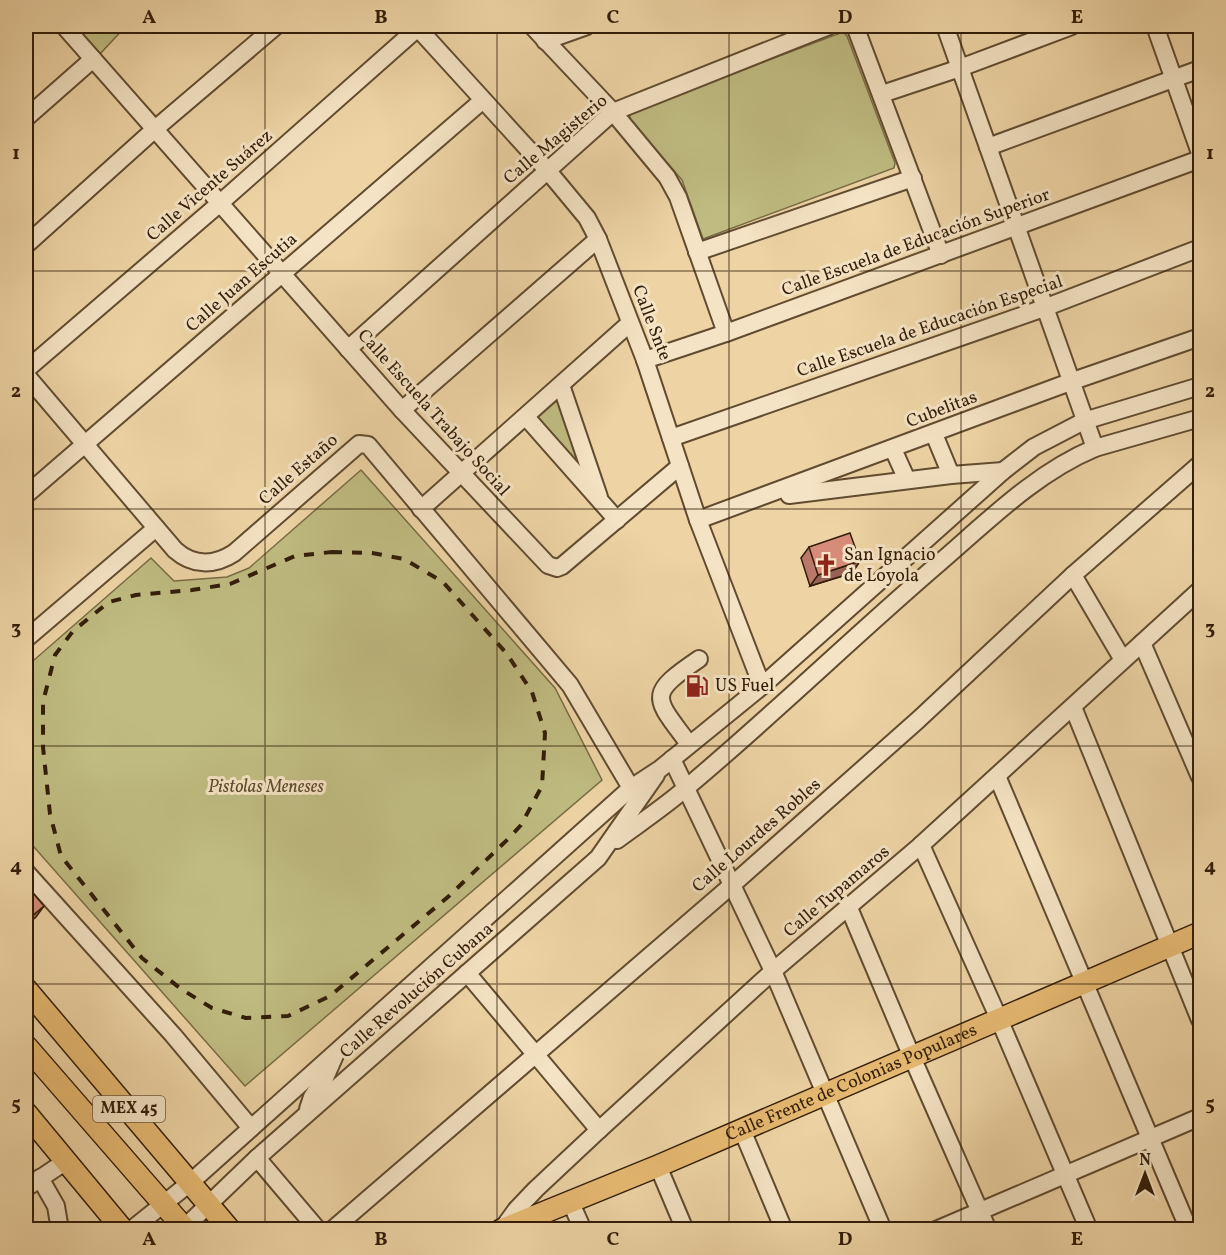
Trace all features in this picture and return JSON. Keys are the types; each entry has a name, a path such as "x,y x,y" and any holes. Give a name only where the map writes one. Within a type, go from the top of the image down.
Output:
{"main road":[{"name":"Calle Frente de Colonias Populares","path":"502,1229 571,1203 1200,933"},
{"name":"MEX 45","path":"26,989 230,1230"},
{"name":"MEX 45","path":"26,1046 184,1229"},
{"path":"26,1113 123,1230"}],"street":[{"name":"Calle Escuela Trabajo Social","path":"64,26 402,410 548,565 557,568 562,566 616,520"},
{"path":"26,245 155,129 276,26"},
{"name":"Calle Snte","path":"418,26 548,171 587,218 598,239 645,360 698,520 762,686"},
{"name":"Calle Vicente Suárez","path":"26,370 219,204 418,26"},
{"path":"532,26 613,112 667,177 673,187 726,333"},
{"path":"545,41 587,26"},
{"name":"Calle Magisterio","path":"348,349 613,112 829,26"},
{"path":"855,26 941,255"},
{"path":"945,26 1095,448"},
{"path":"882,94 960,68 1072,26"},
{"path":"1155,26 1200,153"},
{"path":"26,118 93,59"},
{"path":"988,147 1200,69"},
{"name":"Calle Juan Escutia","path":"26,495 483,100"},
{"name":"Calle Escuela de Educación Superior","path":"645,360 726,333 1200,159"},
{"path":"697,252 913,178"},
{"path":"402,410 598,239"},
{"name":"Calle Escuela de Educación Especial","path":"671,438 1044,308 1200,248"},
{"path":"421,509 630,324"},
{"name":"Cubelitas","path":"698,520 760,499 1070,382 1200,337"},
{"name":"Calle Estaño","path":"26,375 156,528 176,550 190,560 212,563 222,561 362,443 368,445 570,685 631,788"},
{"path":"561,385 601,503"},
{"name":"Calle Revolución Cubana","path":"131,1230 191,1182 631,788 666,764 762,686 1003,471 1034,447 1084,421 1200,386"},
{"path":"526,417 616,520 680,466"},
{"path":"606,848 685,789 894,602 1010,503 1055,468 1095,448 1200,418"},
{"path":"934,434 951,475"},
{"path":"893,449 906,480"},
{"name":"Calle Lourdes Robles","path":"332,1230 732,885 918,720 1073,574 1200,464"},
{"path":"760,499 906,480 1003,471"},
{"path":"26,639 156,528"},
{"path":"1073,574 1123,660"},
{"name":"Calle Tupamaros","path":"502,1229 536,1189 599,1130 773,971 849,908 998,776 1200,590"},
{"path":"1142,643 1200,777"},
{"path":"689,744 662,708 660,700 667,683 699,659"},
{"path":"1073,707 1200,1020"},
{"path":"666,764 685,789 773,971 883,1230"},
{"name":"Calle Revolución Cubana","path":"184,1229 257,1158 598,858 666,764"},
{"path":"998,776 1189,1230"},
{"path":"921,845 999,1019 1089,1230"},
{"path":"26,872 173,1035 251,1128"},
{"path":"849,908 988,1230"},
{"path":"467,973 599,1130"},
{"path":"307,1115 312,1097 325,1078 336,1051"},
{"path":"936,1230 1200,1117"},
{"path":"742,1130 784,1230"},
{"path":"257,1158 318,1230"},
{"path":"26,1188 66,1161"},
{"path":"658,1166 685,1230"},
{"path":"40,1179 56,1206 60,1230"},
{"path":"571,1203 583,1230"}],"green space":[{"path":"75,26 126,26 99,55"},
{"path":"843,32 847,36 895,163 894,168 703,239 682,180 629,120 631,112"},
{"path":"557,400 588,476 538,417"},
{"name":"Pistolas Meneses","path":"361,470 555,688 602,780 245,1086 26,838 26,667 151,558 174,581 227,577 249,568"}],"building":[{"path":"850,533 860,561 818,575 809,547"},
{"path":"26,885 44,906 26,921"}],"railway":[{"path":"332,552 372,553 404,559 443,582 507,654 532,692 545,733 542,786 521,825 508,839 449,896 330,996 288,1016 246,1018 212,1008 181,989 142,958 61,856 50,814 43,747 43,702 55,655 73,631 109,602 136,595 230,584 295,556 332,552"}],"place":[{"name":"San Ignacio de Loyola","path":"826,565"},
{"name":"US Fuel","path":"697,686"}]}
